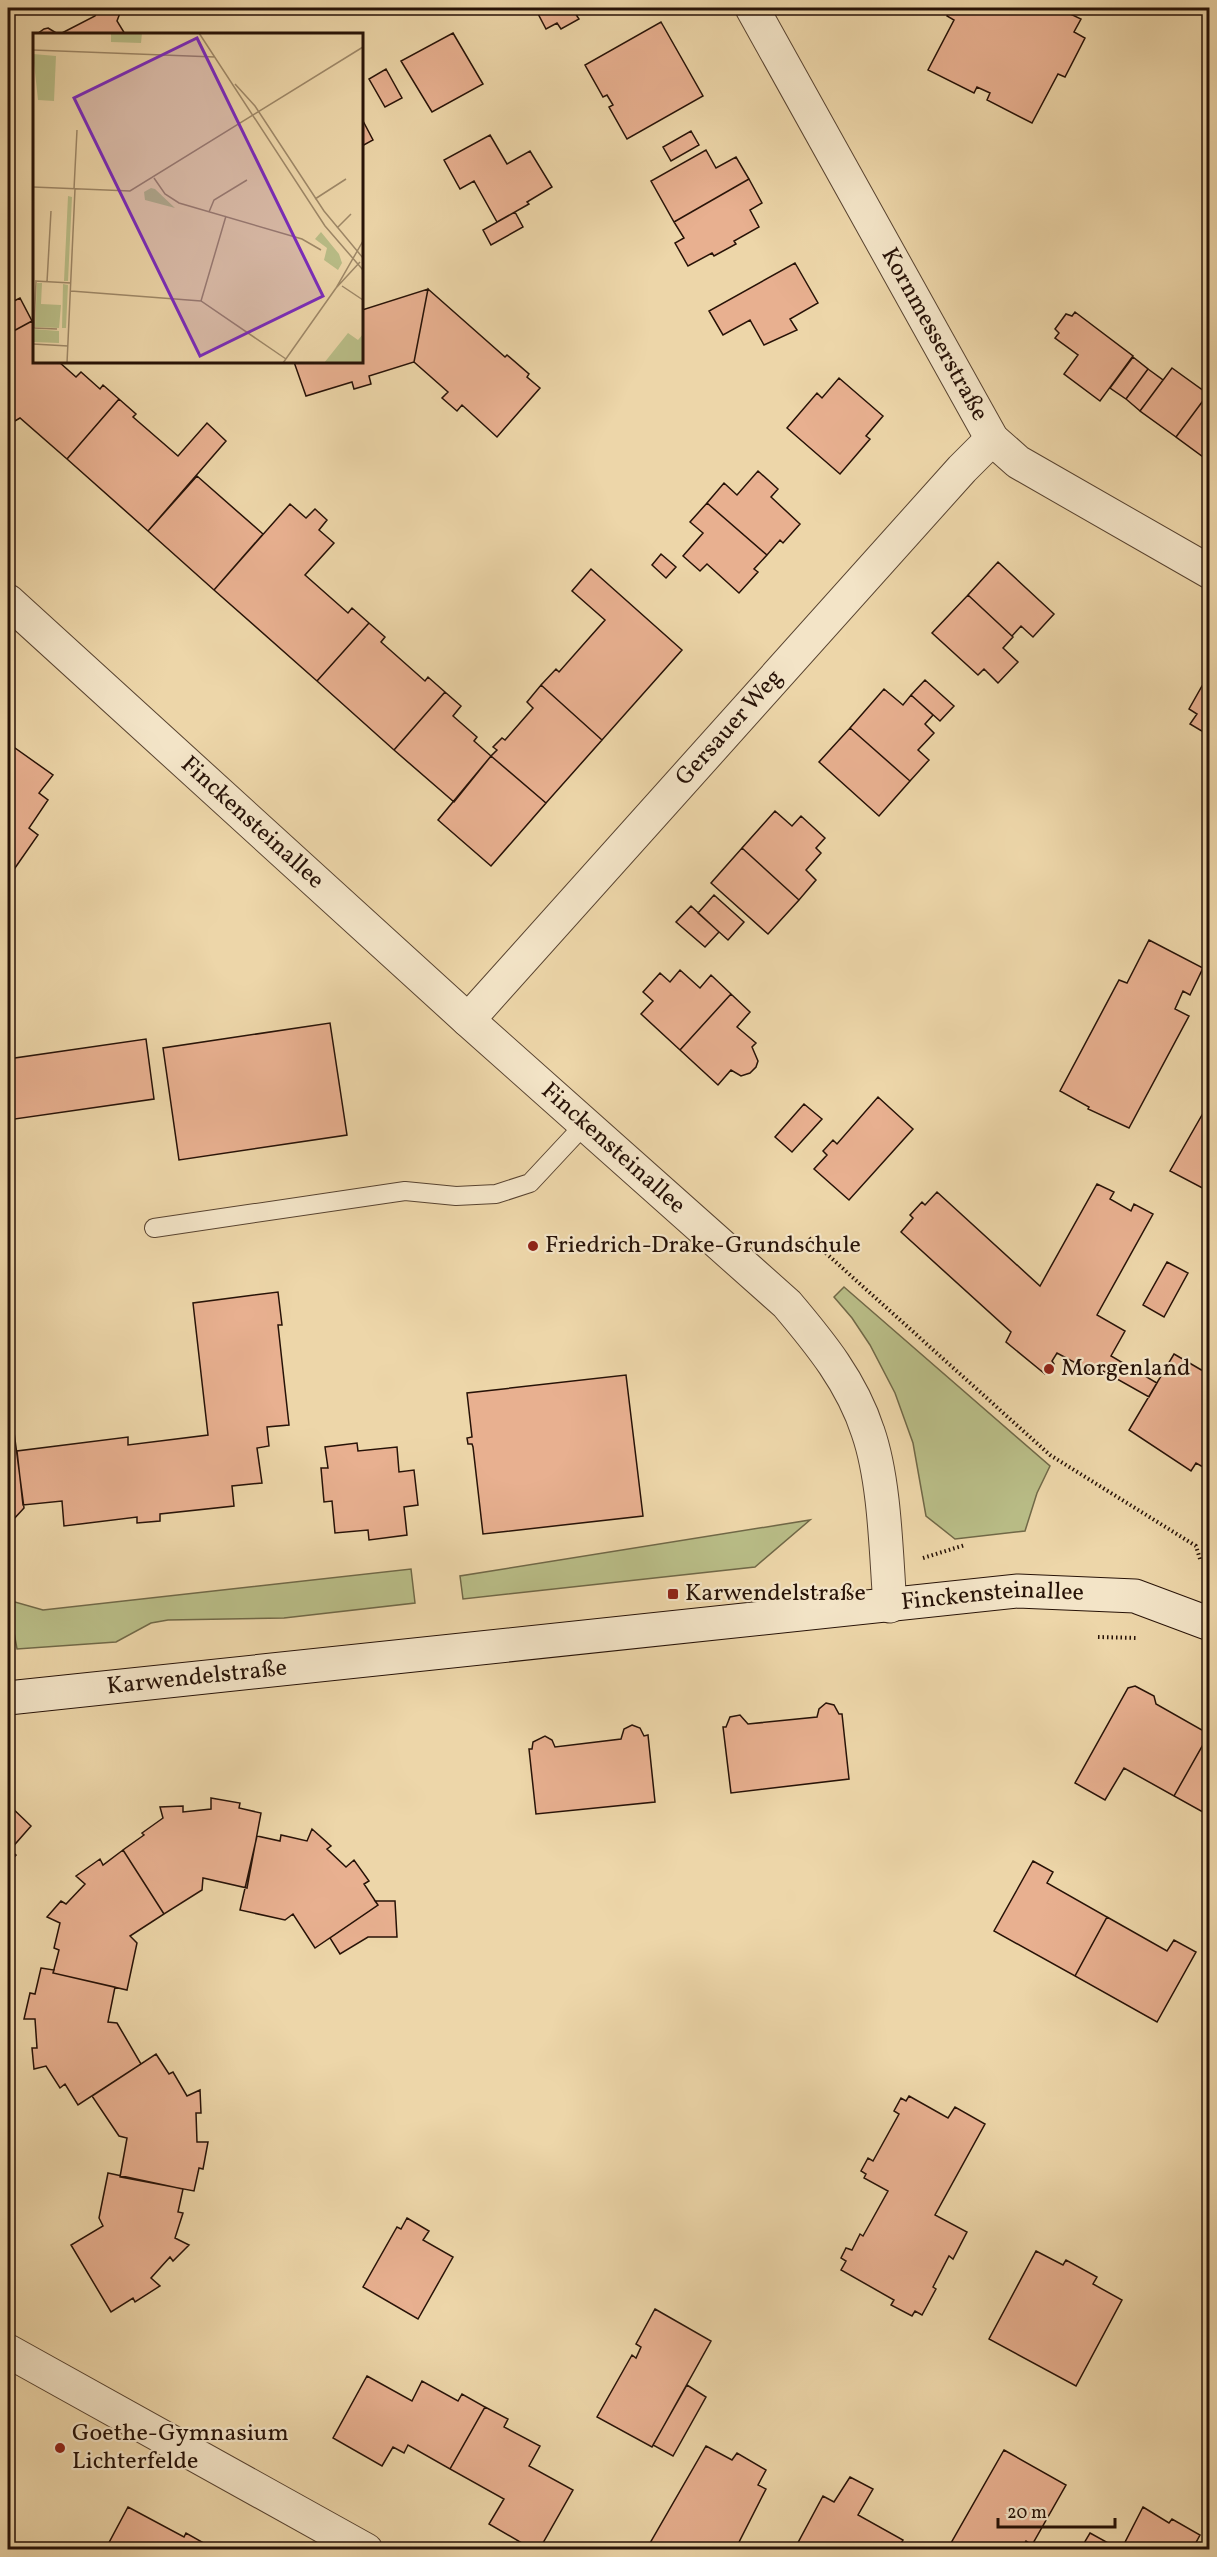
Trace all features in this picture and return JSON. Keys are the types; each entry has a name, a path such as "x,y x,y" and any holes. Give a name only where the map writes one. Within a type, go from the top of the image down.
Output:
{"street":[{"name":"Kornmesserstraße","path":"752,8 992,439 1018,462 1209,572"},
{"name":"Gersauer Weg","path":"468,1020 962,469 992,439"},
{"name":"Finckensteinallee","path":"8,601 468,1020 787,1304 826,1349 848,1385 868,1432 878,1478 890,1606 1018,1591 1135,1596 1209,1624"},
{"name":"Karwendelstraße","path":"8,1698 890,1606"},
{"path":"8,2350 366,2550"}],"lane":[{"path":"154,1228 405,1191 456,1196 496,1194 530,1183 585,1124"}],"path":[{"path":"809,1239 1050,1455 1196,1546 1200,1559"},
{"path":"924,1558 965,1545"}],"green space":[{"path":"844,1287 1050,1466 1037,1493 1025,1531 955,1539 926,1516 913,1443 895,1393 870,1345 834,1297"},
{"path":"810,1520 755,1567 463,1599 460,1576"},
{"path":"411,1569 415,1603 284,1618 168,1620 151,1623 116,1642 17,1649 8,1600 43,1610"}],"building":[{"path":"99,8 110,8 120,13 117,21 124,33 62,33 95,16"},
{"path":"535,8 585,8 575,13 579,19 561,29 557,23 546,29"},
{"path":"951,8 1038,8 1047,12 1049,8 1058,8 1081,19 1074,32 1085,38 1065,77 1058,74 1032,123 987,100 990,93 977,87 974,93 928,70 954,20 947,16"},
{"path":"661,22 703,96 627,139 609,107 613,105 607,95 603,97 585,65"},
{"path":"48,28 56,33 38,33"},
{"path":"453,33 483,84 432,112 401,61"},
{"path":"386,69 402,98 385,107 369,79"},
{"path":"363,121 373,140 363,145"},
{"path":"691,131 699,145 671,161 663,147"},
{"path":"490,135 507,164 530,151 552,187 527,202 529,204 497,222 474,181 460,189 444,160"},
{"path":"706,150 716,168 736,157 749,179 674,222 651,181"},
{"path":"749,179 762,203 750,210 759,227 734,241 736,244 714,256 712,253 688,266 675,243 684,238 674,222"},
{"path":"515,212 523,227 491,245 483,230"},
{"path":"795,263 818,303 790,319 797,330 764,345 750,320 723,335 709,311"},
{"path":"8,289 14,301 20,298 32,321 8,334"},
{"path":"428,289 505,357 507,355 529,374 527,377 540,388 497,437 462,405 457,411 442,398 448,392 414,362"},
{"path":"428,289 414,362 369,376 371,384 354,389 352,382 306,396 294,363 363,363 363,310"},
{"path":"1075,312 1133,356 1100,401 1064,374 1078,355 1055,338 1059,333 1055,329 1066,314 1072,316"},
{"path":"32,321 33,363 60,363 76,377 81,372 100,389 103,385 119,399 67,459 20,418 8,425 8,334"},
{"path":"1133,357 1148,369 1126,399 1110,388"},
{"path":"1172,368 1208,394 1176,437 1140,411"},
{"path":"1148,369 1163,380 1140,411 1126,399"},
{"path":"839,378 883,416 866,436 870,439 840,474 787,428 817,393 822,398"},
{"path":"1208,394 1210,396 1210,462 1176,437"},
{"path":"119,399 136,414 133,417 178,456 207,423 226,441 148,531 67,459"},
{"path":"758,471 778,489 771,497 800,524 783,543 780,540 767,555 707,503 724,483 737,495"},
{"path":"197,476 263,534 214,590 148,531"},
{"path":"707,503 767,555 754,569 758,572 739,593 707,564 700,571 683,556 703,533 690,522"},
{"path":"290,504 306,518 315,509 327,520 319,530 334,543 305,575 348,613 352,608 369,623 317,681 214,590"},
{"path":"661,554 676,567 666,578 652,565"},
{"path":"998,562 1054,614 1033,637 1021,626 1012,636 968,595"},
{"path":"591,569 682,650 602,740 541,685 556,669 559,672 605,620 572,591"},
{"path":"968,595 1013,637 1003,648 1018,662 998,683 984,669 978,675 932,633"},
{"path":"369,623 385,637 381,642 425,681 428,677 445,692 394,750 317,681"},
{"path":"925,680 954,706 940,721 911,695"},
{"path":"541,685 602,740 546,803 491,756 497,750 493,747 502,738 505,740 533,708 527,702"},
{"path":"1202,686 1210,690 1210,736 1190,724 1197,714 1189,709"},
{"path":"884,689 903,705 911,695 933,715 925,724 934,733 918,750 929,760 910,781 850,728"},
{"path":"445,692 461,706 453,716 477,737 474,741 491,756 454,802 394,750"},
{"path":"850,728 910,781 879,816 819,762"},
{"path":"8,743 53,775 39,793 48,800 29,828 38,835 8,878"},
{"path":"491,756 546,803 491,866 438,820"},
{"path":"775,811 792,826 801,816 825,838 816,848 821,853 806,870 816,880 799,900 742,848"},
{"path":"742,848 799,900 768,934 711,883"},
{"path":"714,895 744,922 728,940 698,913"},
{"path":"691,906 719,932 705,947 676,922"},
{"path":"1149,940 1203,968 1190,995 1183,991 1175,1009 1189,1016 1129,1128 1088,1109 1089,1107 1060,1091 1119,980 1127,983"},
{"path":"680,970 700,988 711,975 731,994 680,1050 641,1014 653,1001 643,992 660,973 670,982"},
{"path":"731,994 750,1012 737,1027 756,1043 752,1047 758,1061 750,1073 741,1076 731,1070 718,1085 680,1050"},
{"path":"330,1023 347,1135 179,1160 163,1048"},
{"path":"146,1039 154,1099 8,1120 8,1059"},
{"path":"878,1097 913,1129 849,1200 814,1169 827,1155 823,1151 833,1140 837,1144"},
{"path":"1210,1101 1210,1192 1170,1171"},
{"path":"804,1104 822,1119 792,1152 775,1137"},
{"path":"1097,1184 1114,1192 1110,1199 1131,1211 1134,1204 1153,1214 1097,1315 1125,1331 1111,1356 1157,1383 1149,1397 1103,1371 1100,1376 1057,1353 1052,1361 1054,1364 1045,1374 1006,1342 1011,1332 901,1232 913,1218 910,1215 922,1202 925,1205 937,1192 1040,1286"},
{"path":"1167,1262 1188,1273 1164,1317 1143,1305"},
{"path":"278,1292 282,1325 278,1325 289,1425 267,1427 269,1446 257,1448 262,1483 232,1486 234,1506 160,1514 160,1521 137,1523 137,1517 64,1526 62,1501 23,1505 17,1451 128,1437 128,1445 208,1435 193,1303"},
{"path":"1174,1354 1210,1375 1210,1471 1196,1463 1191,1471 1129,1430"},
{"path":"626,1375 643,1516 483,1534 473,1447 472,1444 468,1444 467,1438 472,1437 467,1393"},
{"path":"14,1432 24,1508 8,1523 8,1433"},
{"path":"357,1443 358,1451 397,1447 399,1472 414,1470 418,1505 404,1507 407,1535 369,1540 368,1530 335,1533 332,1501 324,1502 321,1468 328,1468 325,1447"},
{"path":"1135,1686 1154,1696 1156,1704 1209,1734 1174,1796 1124,1768 1105,1800 1075,1783 1128,1688"},
{"path":"826,1703 834,1705 839,1714 842,1714 849,1779 731,1793 723,1727 726,1727 730,1717 740,1715 748,1724 817,1717 819,1709"},
{"path":"632,1725 640,1728 644,1736 648,1735 655,1802 536,1814 529,1749 532,1749 533,1742 545,1736 552,1740 555,1747 621,1739 624,1729"},
{"path":"1210,1735 1210,1816 1174,1796"},
{"path":"211,1798 240,1803 239,1808 261,1813 247,1888 203,1878 202,1890 164,1914 123,1850 163,1818 160,1807 183,1806 183,1812 211,1809"},
{"path":"8,1804 31,1826 10,1850 16,1855 8,1864"},
{"path":"312,1829 331,1846 327,1849 346,1867 354,1860 369,1881 364,1884 378,1905 315,1948 293,1914 285,1920 240,1910 257,1836 280,1841 281,1835 307,1841"},
{"path":"123,1850 164,1914 130,1936 137,1943 127,1990 53,1973 59,1950 54,1948 60,1923 47,1917 61,1901 66,1904 85,1884 76,1876 100,1859 103,1865"},
{"path":"1033,1861 1053,1872 1047,1883 1107,1917 1075,1976 994,1931"},
{"path":"375,1901 395,1901 397,1937 368,1937 340,1954 330,1938 378,1905"},
{"path":"1107,1917 1167,1951 1174,1940 1196,1952 1157,2022 1075,1976"},
{"path":"41,1968 54,1970 53,1973 115,1987 108,2022 117,2023 141,2064 78,2105 65,2084 60,2088 46,2066 34,2069 32,2048 37,2048 35,2019 24,2019 30,1993 35,1994"},
{"path":"156,2054 169,2074 173,2072 187,2096 200,2090 201,2113 196,2113 197,2142 208,2142 203,2169 199,2168 194,2191 120,2177 127,2138 119,2136 92,2096"},
{"path":"909,2096 948,2118 955,2107 985,2124 935,2215 967,2232 953,2259 949,2256 933,2287 936,2289 922,2315 915,2311 912,2316 891,2305 894,2300 841,2270 846,2261 841,2258 846,2248 852,2250 860,2234 863,2236 888,2191 864,2178 866,2174 861,2171 868,2158 873,2161 899,2114 894,2111 901,2098 906,2101"},
{"path":"108,2173 183,2189 178,2212 183,2213 175,2238 189,2245 173,2261 170,2257 151,2278 160,2286 135,2302 133,2298 111,2312 71,2245 103,2226 99,2218"},
{"path":"407,2218 429,2231 423,2240 453,2257 418,2319 363,2287 397,2227 401,2229"},
{"path":"1036,2251 1063,2265 1066,2260 1097,2277 1093,2284 1122,2300 1076,2386 989,2339"},
{"path":"655,2309 711,2341 652,2447 597,2417 632,2355 636,2358 641,2347 636,2344"},
{"path":"367,2376 412,2401 422,2381 458,2401 462,2394 485,2407 450,2469 408,2445 404,2453 393,2447 382,2466 333,2438"},
{"path":"687,2385 706,2397 673,2456 653,2445"},
{"path":"485,2407 508,2419 504,2427 540,2446 529,2466 573,2490 539,2550 534,2550 489,2524 504,2499 450,2469"},
{"path":"706,2446 732,2460 737,2453 766,2470 758,2485 766,2489 735,2550 646,2550"},
{"path":"1004,2450 1066,2485 1032,2545 1026,2541 1021,2550 947,2550"},
{"path":"850,2477 873,2489 858,2515 903,2540 897,2550 794,2550 823,2496 834,2502"},
{"path":"128,2507 184,2537 186,2533 216,2550 105,2550"},
{"path":"1143,2507 1169,2523 1172,2519 1200,2535 1192,2550 1121,2550"},
{"path":"1090,2533 1119,2549 1080,2550"}],"place":[{"name":"Friedrich-Drake-Grundschule","path":"533,1246"},
{"name":"Morgenland","path":"1049,1369"},
{"name":"Karwendelstraße","path":"673,1594"},
{"name":"Goethe-Gymnasium Lichterfelde","path":"60,2448"}]}
